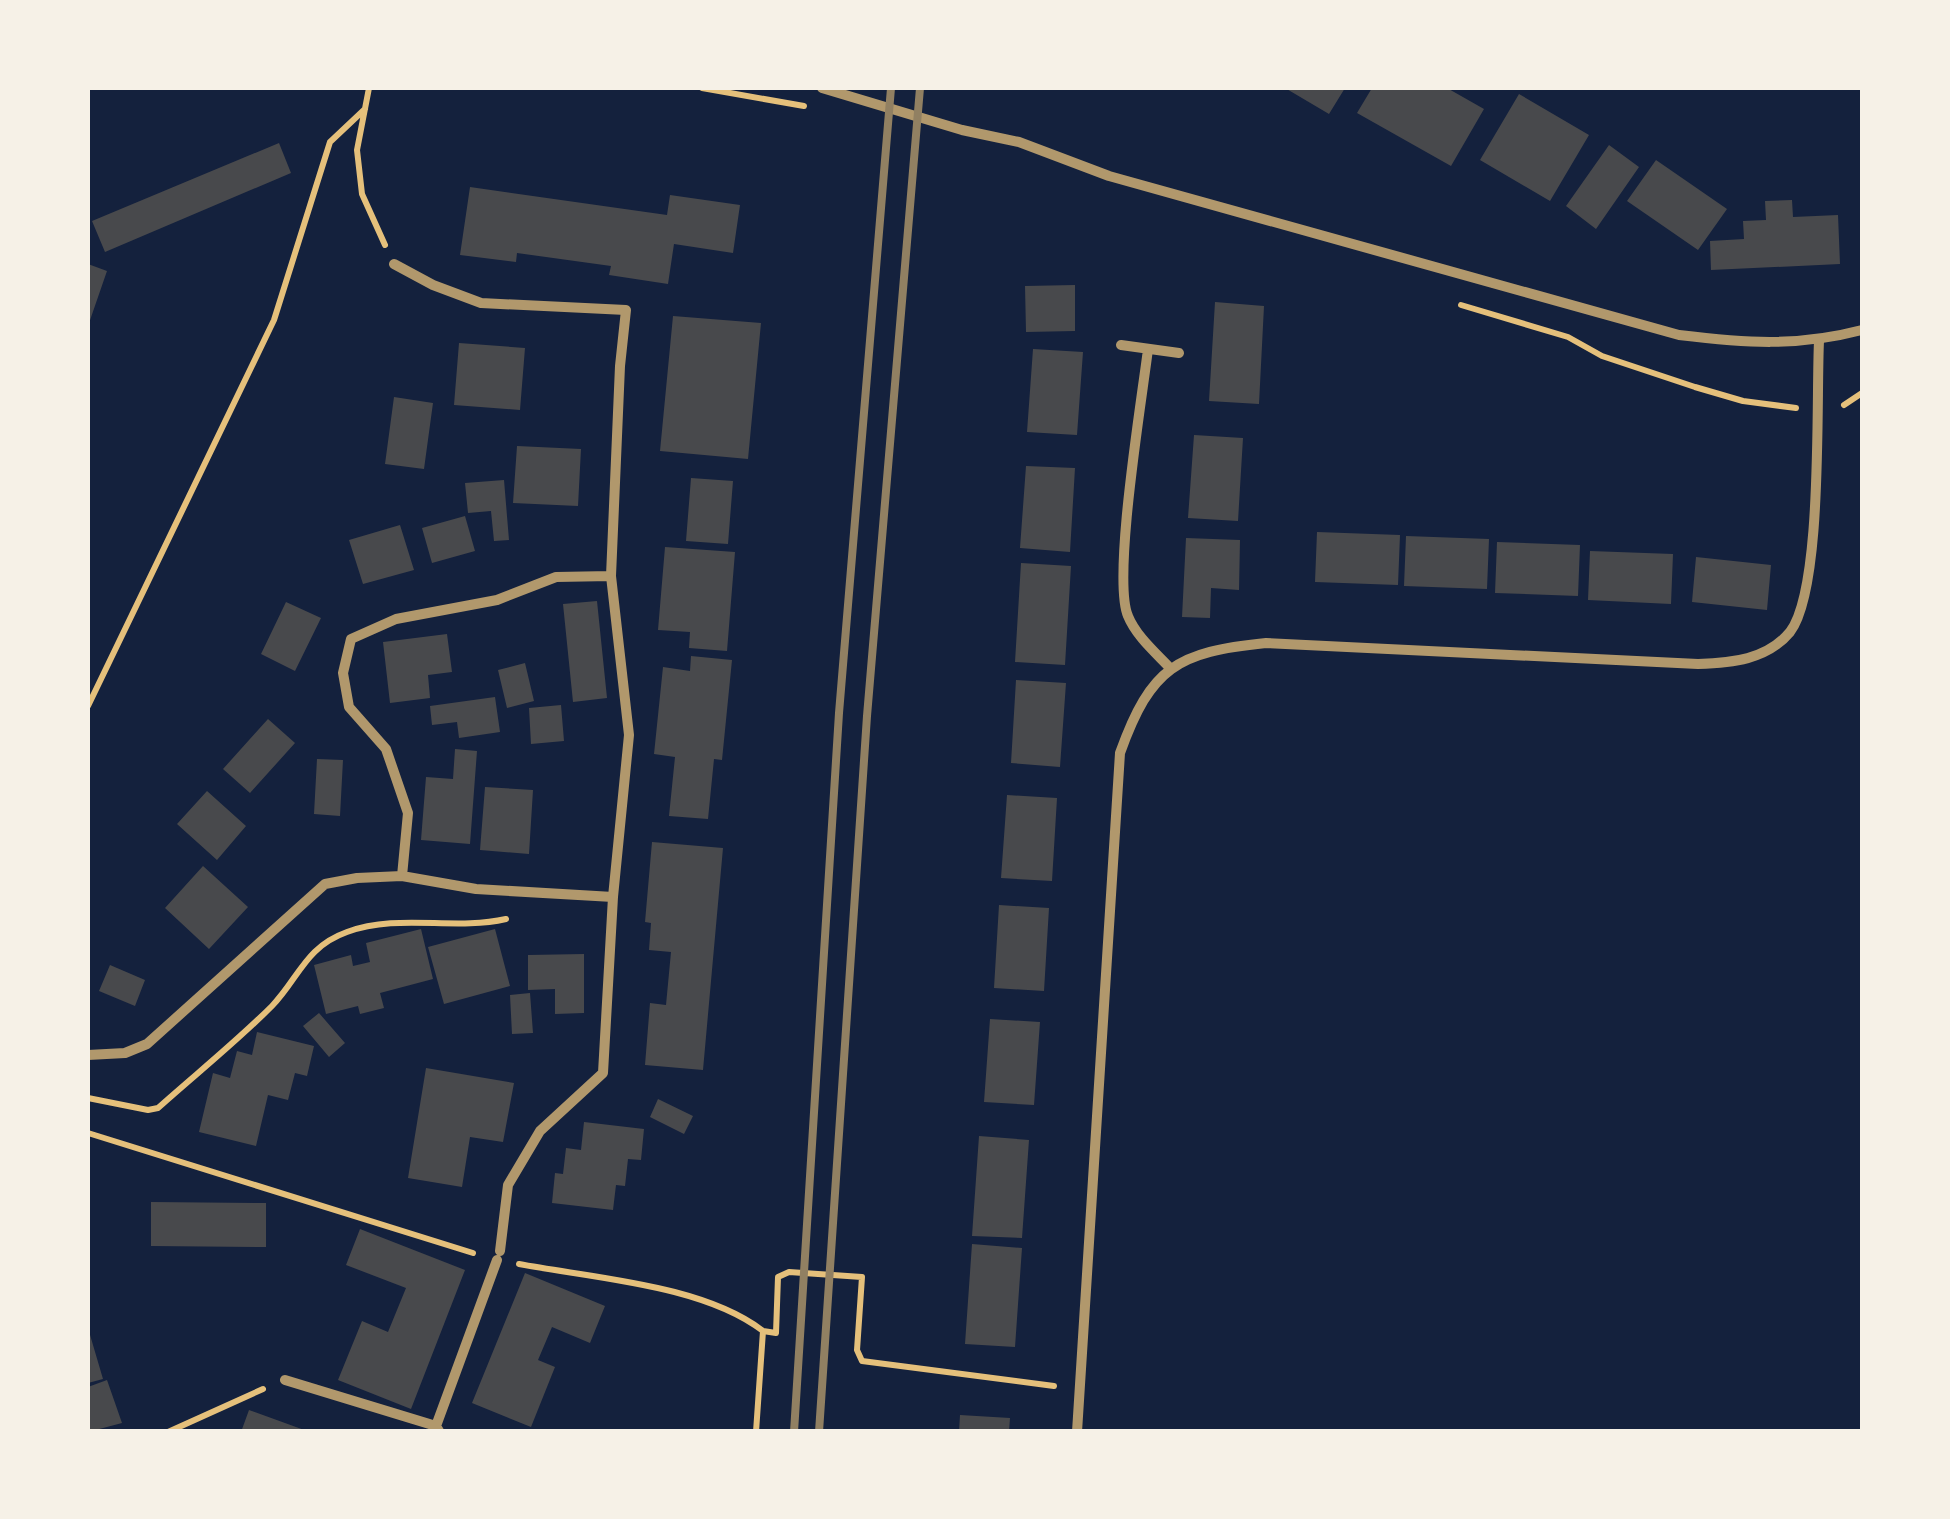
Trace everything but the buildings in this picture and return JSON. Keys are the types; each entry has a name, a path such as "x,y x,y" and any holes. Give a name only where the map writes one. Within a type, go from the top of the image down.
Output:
{"street":[{"path":"822,88 962,130 1019,142 1109,176 1679,335 1749,344 1819,341 1862,330"},
{"path":"284,1380 438,1429 498,1256 508,1186 540,1130 604,1072 613,897 629,735 612,576 620,366 626,310 481,303 433,285 394,264"},
{"path":"1077,1432 1120,753 1136,709 1156,681 1200,653 1266,643 1698,664 1756,657 1790,631 1813,550 1819,341"},
{"path":"1121,345 1179,353"},
{"path":"1148,349 1124,558 1124,601 1128,618 1171,669"},
{"path":"402,876 408,813 386,749 349,707 343,672 351,639 396,619 497,600 556,577 612,576"},
{"path":"88,1055 125,1053 147,1044 325,884 402,876 476,889 613,897"}],"path":[{"path":"368,88 357,150 362,194 394,264"},
{"path":"702,88 816,110"},
{"path":"88,706 274,320 330,142 365,109"},
{"path":"1845,404 1862,393"},
{"path":"88,1098 148,1110 158,1108 275,1003 302,964 324,942 348,931 400,920 476,924 516,918"},
{"path":"88,1133 498,1256 694,1296 776,1333 778,1277 789,1272 862,1277 857,1350 862,1361 1080,1389"},
{"path":"756,1432 763,1330"},
{"path":"168,1432 284,1380"}],"railway":[{"path":"794,1432 839,713 891,88"},
{"path":"819,1432 867,716 920,88"}]}
